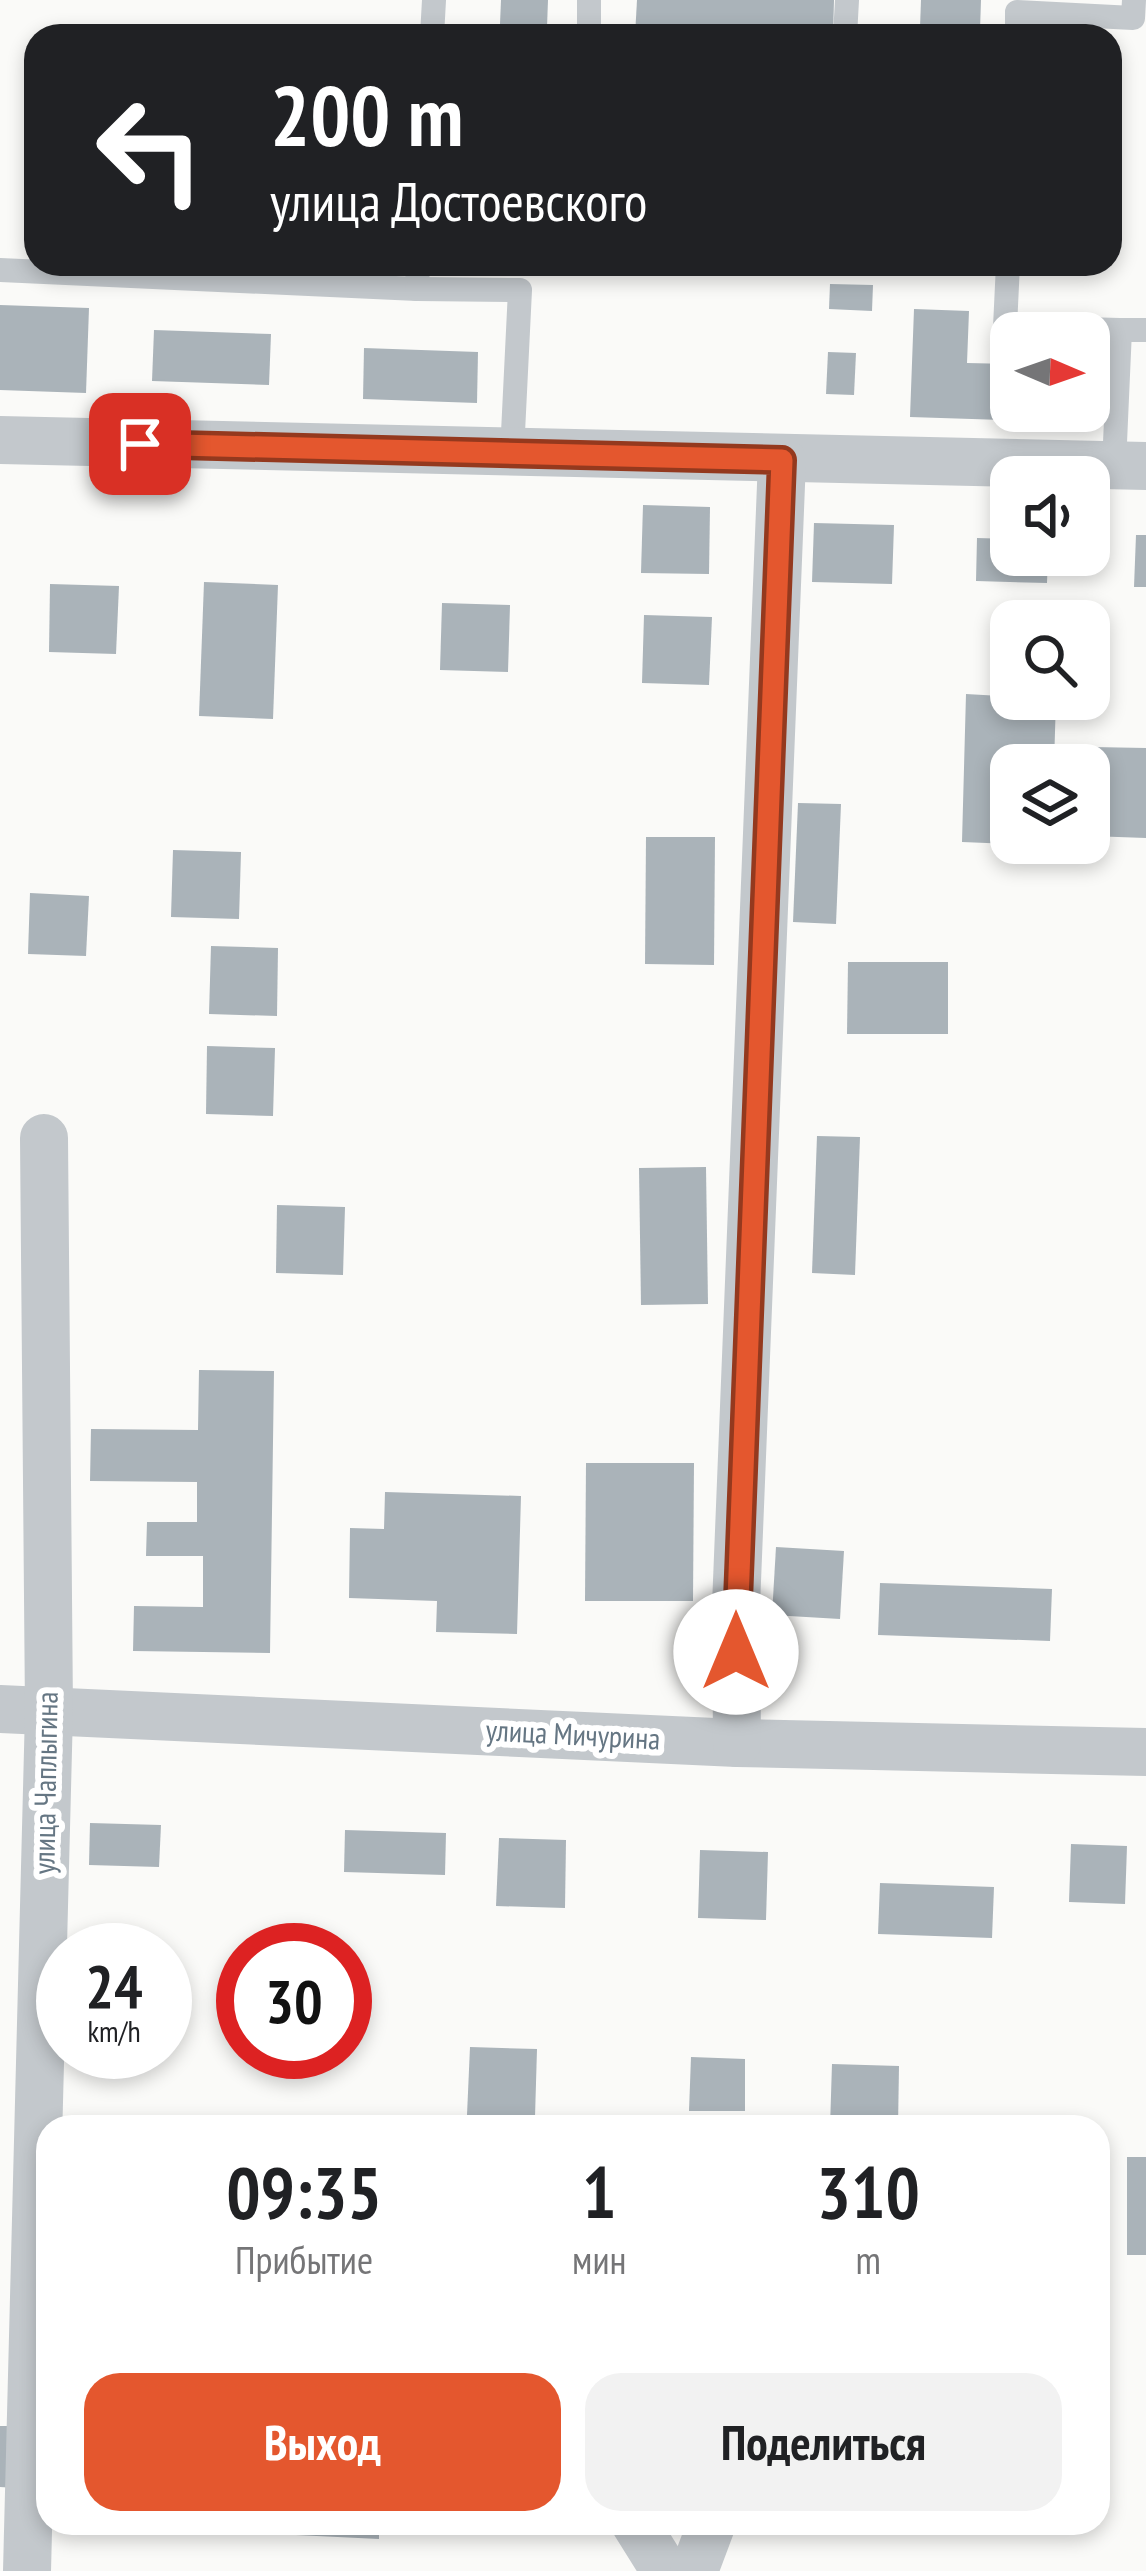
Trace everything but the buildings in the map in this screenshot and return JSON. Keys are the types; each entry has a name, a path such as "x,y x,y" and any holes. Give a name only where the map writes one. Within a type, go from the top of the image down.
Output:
{"street":[{"path":"0,440 1130,466"},
{"path":"737,1743 736,1606 782,460"},
{"name":"улица Чаплыгина","path":"39,2115 49,1711 44,1138"},
{"name":"улица Мичурина","path":"0,1709 737,1743 1146,1752"},
{"name":"улица Чаплыгина","path":"27,2571 36,2219"},
{"path":"642,2535 665,2571"},
{"path":"694,2571 708,2535"}],"lane":[{"path":"1017,24 1018,12 1138,12"},
{"path":"418,276 520,290 512,453"},
{"path":"1007,276 1005,327 1146,331"},
{"path":"1120,330 1130,466"}],"route":[{"path":"140,444 782,460 736,1652"}]}
